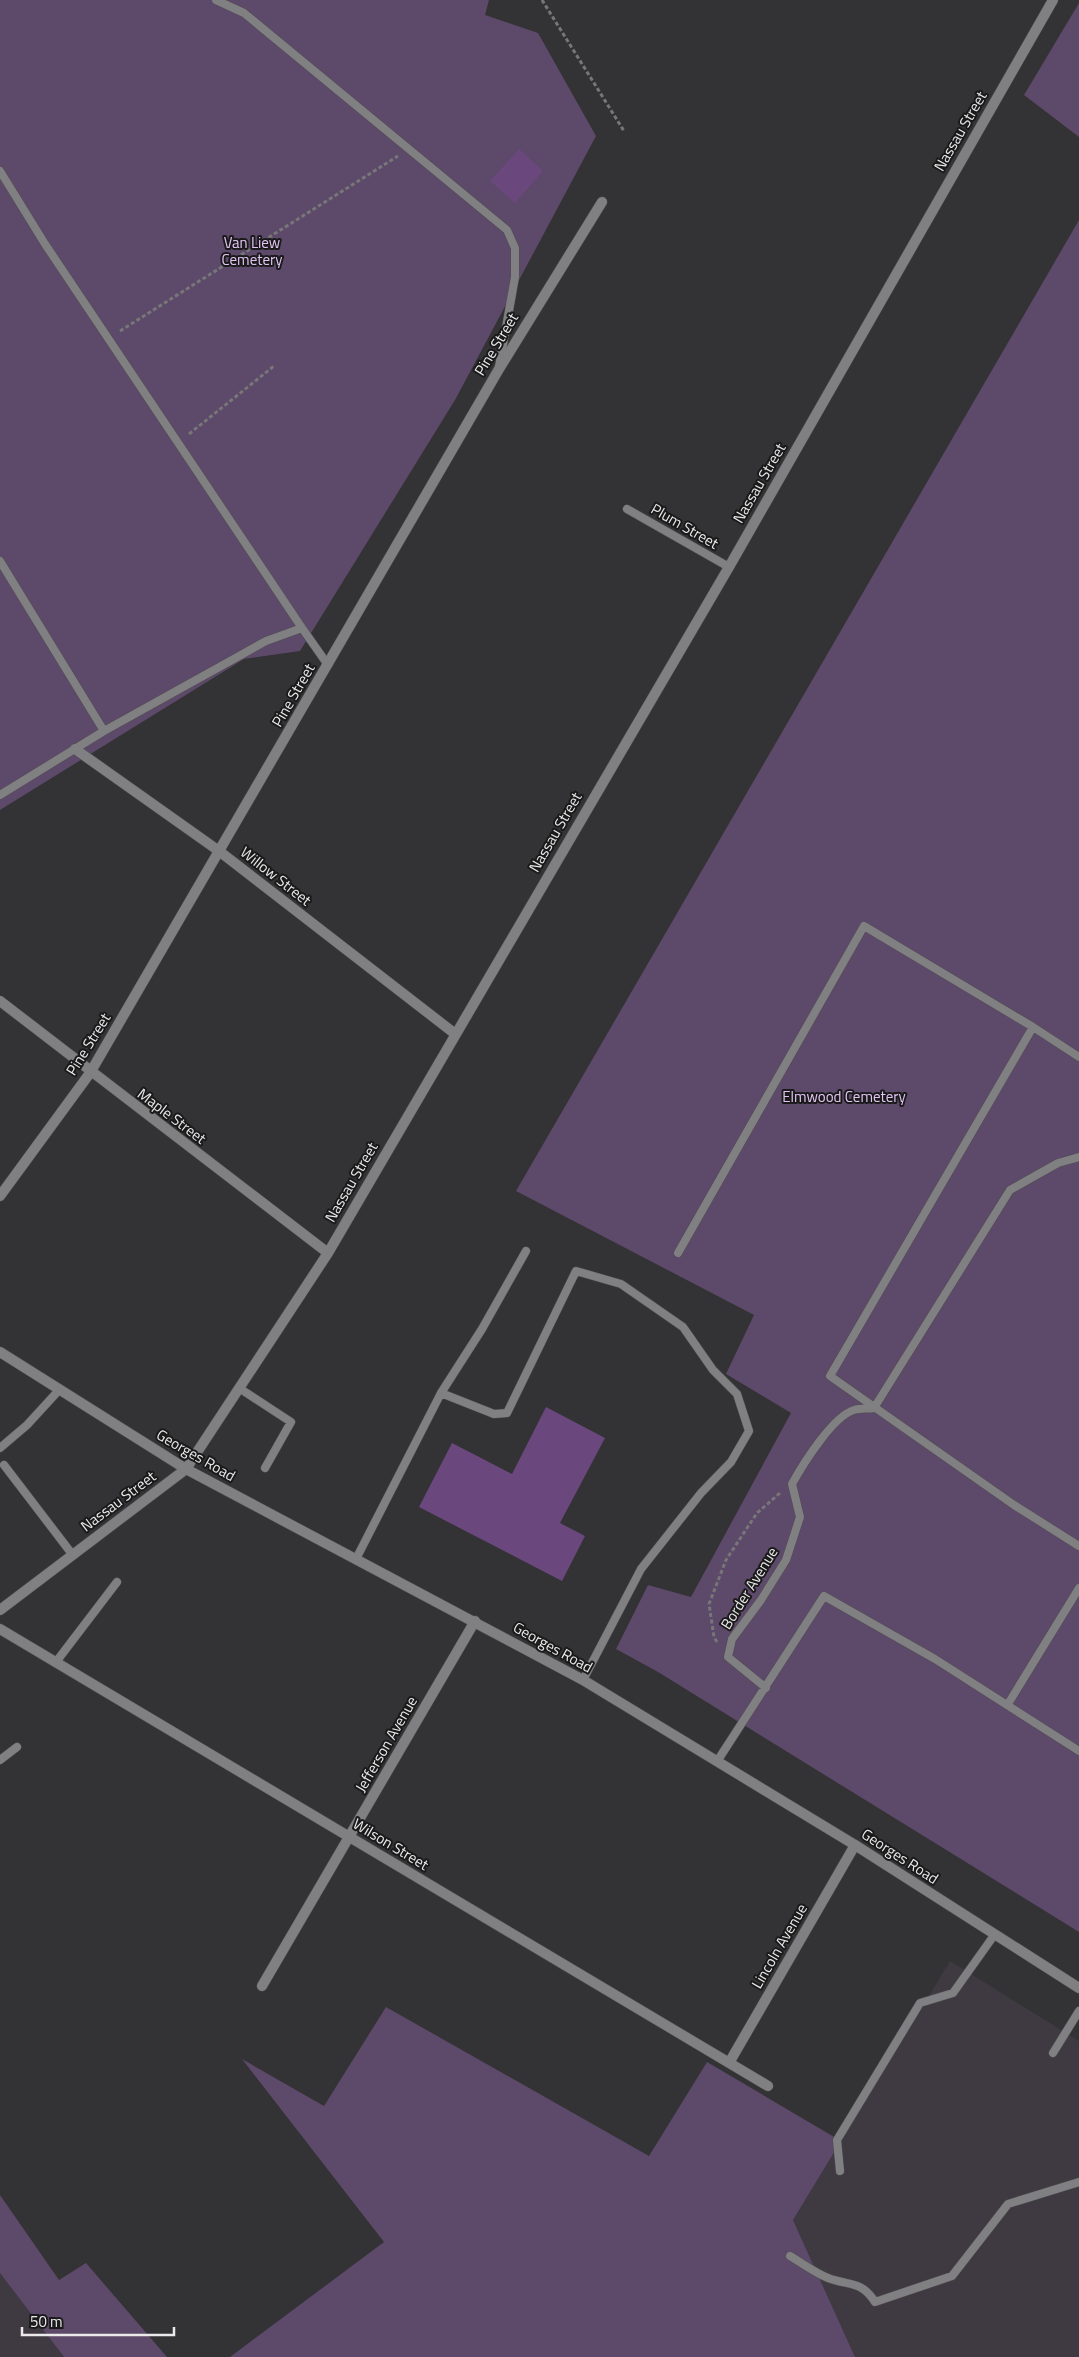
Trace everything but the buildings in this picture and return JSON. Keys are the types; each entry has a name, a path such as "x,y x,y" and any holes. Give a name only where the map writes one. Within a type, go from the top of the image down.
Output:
{"street":[{"name":"Nassau Street","path":"0,1610 186,1469 328,1253 454,1033 729,567 1053,0"},
{"name":"Pine Street","path":"0,1196 90,1073 498,369 602,202"},
{"name":"Willow Street","path":"74,749 219,851 454,1033"},
{"name":"Maple Street","path":"0,1001 90,1073 328,1253"},
{"name":"Georges Road","path":"0,1352 186,1469 583,1680 718,1760 855,1845 1079,1988"},
{"name":"Jefferson Avenue","path":"262,1986 475,1621"},
{"name":"Wilson Street","path":"0,1628 768,2086"},
{"name":"Lincoln Avenue","path":"728,2063 855,1845"}],"lane":[{"path":"216,0 244,13 507,230 515,248 515,277 498,369"},
{"path":"0,171 45,244 328,665"},
{"name":"Plum Street","path":"627,509 729,567"},
{"path":"0,561 104,732"},
{"path":"0,795 74,749 266,640 302,628"},
{"path":"678,1253 864,926 1033,1027 1079,1057"},
{"path":"1033,1027 830,1376 1014,1504 1079,1546"},
{"path":"874,1408 1010,1190 1058,1163 1079,1157"},
{"path":"356,1559 441,1393 482,1329 526,1251"},
{"path":"441,1393 494,1414 507,1413 576,1271 621,1284 683,1327 713,1370 737,1394 748,1432 731,1462 701,1493 641,1569 583,1680"},
{"path":"239,1388 291,1422 265,1468"},
{"path":"0,1448 27,1425 60,1389"},
{"path":"792,1484 824,1434 852,1410 874,1408"},
{"path":"4,1465 72,1554"},
{"name":"Border Avenue","path":"728,1657 732,1639 761,1600 786,1560 800,1516 792,1484"},
{"path":"56,1662 117,1582"},
{"path":"1008,1704 1079,1588"},
{"path":"718,1760 824,1596 935,1659 1079,1751"},
{"path":"728,1657 766,1688"},
{"path":"0,1760 17,1747"},
{"path":"840,2171 837,2140 920,2003 953,1993 995,1934"},
{"path":"1054,2053 1079,2011"},
{"path":"790,2256 828,2278 853,2283 868,2290 875,2302 952,2276 1008,2204 1079,2182"}],"path":[{"path":"542,0 624,131"},
{"path":"109,338 409,149"},
{"path":"179,442 274,366"},
{"path":"728,1657 714,1637 709,1604 726,1560 757,1513 792,1484"}],"shaded area":[{"path":"950,1961 1079,2041 1079,2357 855,2357 793,2220"},
{"path":"0,2273 64,2357 0,2357"}],"green space":[{"name":"Van Liew Cemetery","path":"0,0 489,0 485,15 538,33 596,136 455,400 300,651 244,659 0,810"},
{"path":"1079,3 1079,137 1024,95"},
{"name":"Elmwood Cemetery","path":"1079,220 1079,1932 658,1672 616,1649 648,1585 691,1597 791,1413 726,1374 754,1315 516,1191"},
{"path":"386,2007 649,2156 707,2062 841,2141 793,2220 855,2357 230,2357 384,2242 242,2059 324,2106"},
{"path":"0,2195 59,2280 86,2263 167,2357 64,2357 0,2273"}]}
